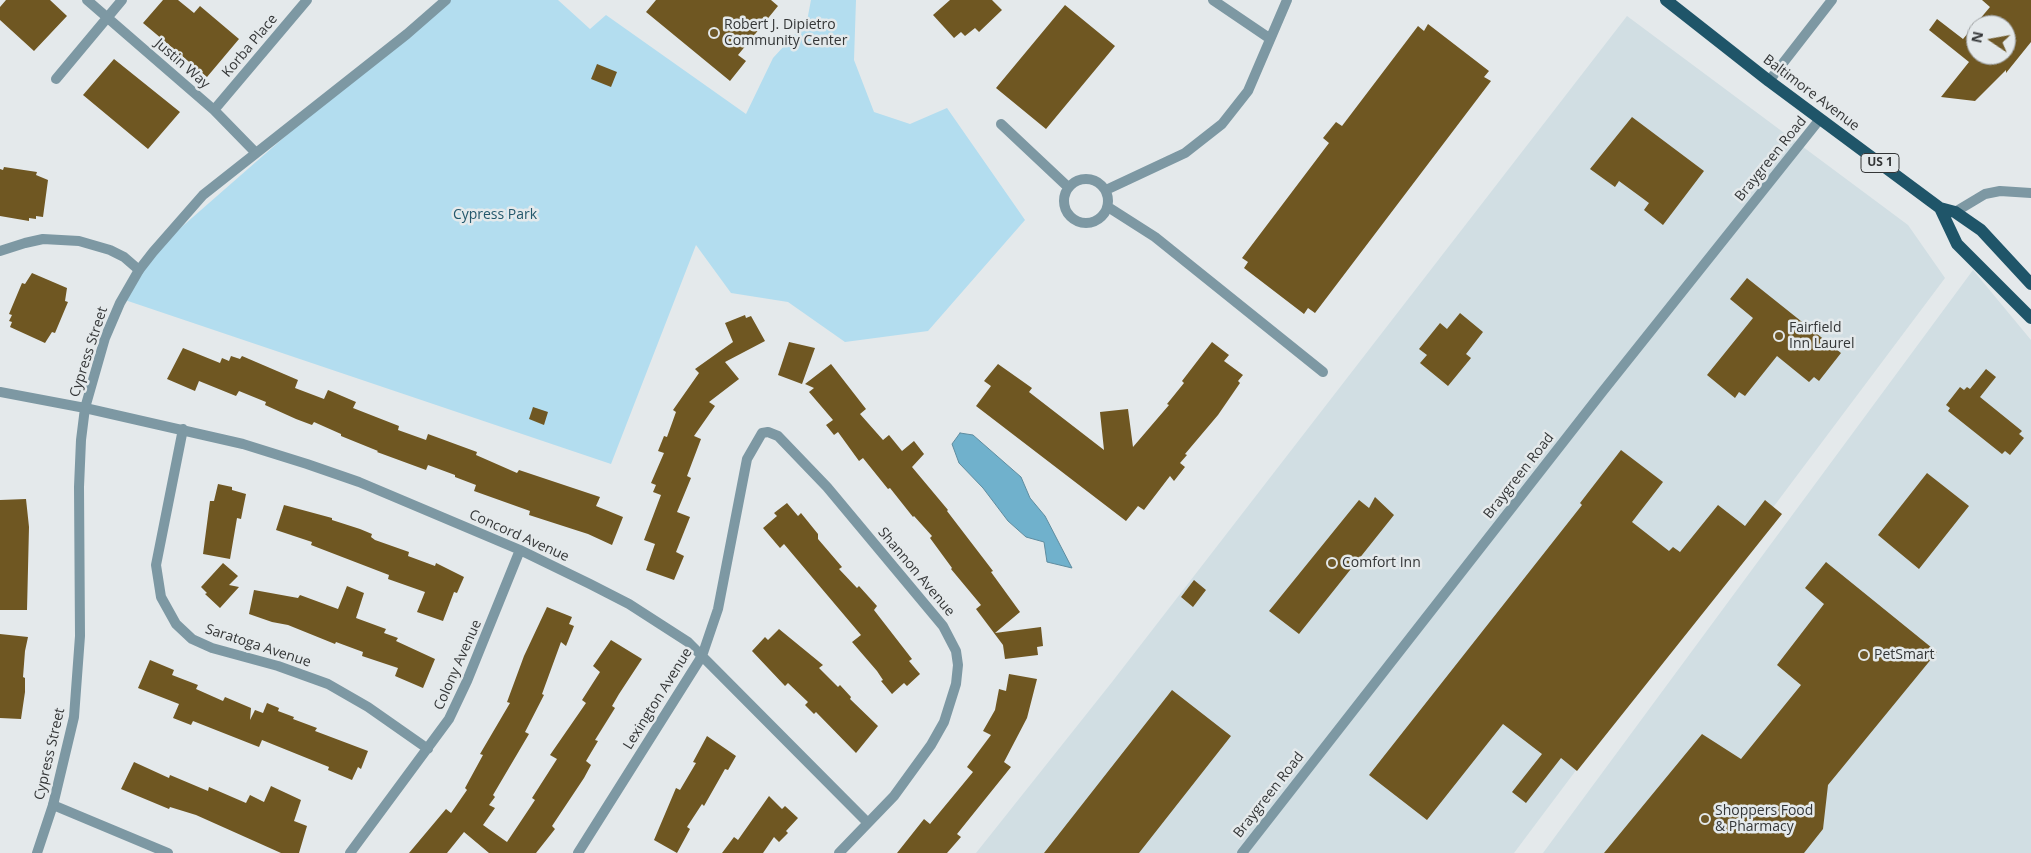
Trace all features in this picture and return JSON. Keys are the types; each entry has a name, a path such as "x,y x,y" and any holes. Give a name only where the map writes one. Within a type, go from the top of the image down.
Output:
{"main road":[{"name":"Baltimore Avenue","path":"1666,0 1769,81 1940,208 1955,212 1981,230 2031,284"},
{"name":"Baltimore Avenue","path":"1940,208 1957,244 2031,318"}],"street":[{"name":"Justin Way","path":"87,0 214,110 255,152"},
{"path":"56,79 122,0"},
{"name":"Korba Place","path":"214,110 307,0"},
{"name":"Cypress Street","path":"38,853 53,805 74,717 79,662 79,487 81,440 85,408 105,338 120,303 139,270 167,233 203,195 255,152 407,34 446,0"},
{"path":"1213,0 1269,38"},
{"path":"1106,190 1185,153 1222,124 1248,91 1269,38 1287,0"},
{"path":"1769,81 1832,0"},
{"name":"Braygreen Road","path":"1242,853 1598,397 1820,119"},
{"path":"1001,124 1068,187"},
{"path":"1092,179 1106,190 1108,207 1104,215 1089,223 1072,219 1066,212 1064,195 1068,187 1075,181 1092,179"},
{"path":"1955,212 1985,194 2000,191 2031,193"},
{"path":"1108,207 1156,237 1323,372"},
{"path":"0,251 25,242 43,239 79,241 110,250 124,257 139,270"},
{"name":"Concord Avenue","path":"0,392 183,429 268,451 350,479 520,550 629,604 688,642 867,822"},
{"name":"Saratoga Avenue","path":"183,429 156,565 161,597 176,624 192,639 212,648 278,666 328,684 362,703 428,749"},
{"name":"Lexington Avenue","path":"578,853 702,656 718,609 748,459 762,433"},
{"name":"Shannon Avenue","path":"762,433 778,436 827,487 943,626 956,651 958,665 956,684 944,722 894,796 839,853"},
{"name":"Colony Avenue","path":"350,853 449,719 460,698 520,550"},
{"path":"53,805 168,853"}],"shaded area":[{"path":"1627,16 1908,225 1945,278 1514,853 976,853 1112,682"},
{"path":"1973,270 2031,340 2031,853 1543,853"},
{"path":"960,433 973,435 1021,477 1030,498 1045,516 1072,568 1047,562 1044,542 1026,537 1008,521 983,488 959,463 952,444"}],"green space":[{"name":"Cypress Park","path":"441,0 558,0 590,29 606,15 746,114 773,58 807,21 811,0 856,0 854,60 874,112 910,124 947,108 1025,220 928,331 845,342 788,302 731,293 696,245 611,464 122,299 153,252"}],"building":[{"path":"6,0 50,0 67,16 34,51 0,20 0,7"},
{"path":"163,0 178,0 194,13 200,6 239,39 207,77 143,23"},
{"name":"Robert J. Dipietro Community Center","path":"656,0 771,0 778,6 738,55 746,61 730,81 646,12"},
{"path":"950,0 992,0 1002,10 979,32 975,28 965,36 961,32 954,38 933,15"},
{"path":"1982,0 2031,0 2031,42 2016,61 2016,15 1983,15 1990,7"},
{"path":"1065,5 1115,46 1046,129 996,88"},
{"path":"1937,19 1963,39 1966,35 1966,60 1929,30"},
{"path":"1428,24 1489,71 1484,77 1491,81 1315,313 1308,308 1304,314 1244,268 1248,262 1242,258 1329,143 1323,138 1336,122 1342,126 1418,26 1424,31"},
{"path":"114,59 180,112 148,149 83,95"},
{"path":"597,64 617,72 611,87 591,79"},
{"path":"1967,65 2012,65 1975,101 1941,97"},
{"path":"1632,117 1704,171 1663,225 1644,210 1649,203 1619,181 1615,187 1590,169"},
{"path":"4,167 37,172 36,175 48,180 43,217 29,218 29,221 0,216 0,169 3,170"},
{"path":"32,273 67,288 65,301 68,302 55,333 52,332 45,343 10,327 12,322 9,321 12,315 9,314 22,283 25,284"},
{"name":"Fairfield Inn Laurel","path":"1747,278 1841,353 1819,381 1814,377 1809,382 1777,356 1745,396 1739,392 1735,398 1707,375 1753,318 1730,299"},
{"path":"1460,313 1483,332 1466,354 1471,358 1448,386 1420,363 1427,355 1419,349 1440,323 1447,329"},
{"path":"745,315 746,318 751,316 765,341 725,362 739,379 709,402 715,406 694,436 701,439 687,476 691,478 677,512 690,517 676,552 684,556 674,580 646,570 655,544 644,540 661,495 653,492 656,485 651,483 664,453 658,451 664,436 667,437 676,412 673,410 699,373 695,369 733,342 725,323"},
{"path":"789,342 815,348 802,384 778,375"},
{"path":"1212,342 1229,355 1224,361 1243,375 1238,381 1240,383 1218,415 1185,454 1187,455 1180,463 1185,467 1174,481 1170,476 1144,510 1138,506 1126,521 976,406 991,386 984,381 998,364 1032,388 1029,392 1104,450 1100,412 1128,409 1133,447 1169,405 1167,404 1184,383 1182,381"},
{"path":"183,348 220,363 222,358 229,361 231,356 240,359 242,356 298,380 295,388 324,399 328,390 356,402 353,408 399,426 398,430 426,440 428,434 477,452 476,455 517,473 519,470 600,497 596,506 623,517 612,545 588,534 529,515 530,511 474,491 476,485 455,477 455,475 428,465 426,470 377,452 314,422 312,425 296,419 265,405 266,402 239,391 236,396 199,381 195,391 167,379"},
{"path":"831,364 866,409 860,414 883,440 889,435 902,451 914,441 924,454 912,467 948,510 993,571 991,572 1020,612 995,633 1041,627 1043,646 1037,647 1038,655 1005,659 1003,645 976,609 981,605 951,569 930,538 932,536 913,517 890,488 888,489 863,458 859,461 838,432 834,435 826,425 833,420 809,392 814,388 805,384"},
{"path":"1986,369 1996,377 1980,397 2022,431 2019,434 2024,438 2010,455 2005,451 2002,454 1948,411 1950,408 1946,405 1960,387 1964,390 1967,387 1970,389"},
{"path":"533,407 548,412 544,425 529,419"},
{"path":"1621,450 1663,482 1632,522 1669,551 1673,547 1680,552 1718,505 1745,526 1765,500 1782,514 1577,771 1561,758 1526,803 1512,792 1542,754 1503,724 1427,820 1369,775 1582,505 1580,503"},
{"path":"1927,473 1969,506 1919,569 1878,535"},
{"path":"218,484 232,487 232,490 246,494 241,519 237,518 230,559 203,554 210,501 214,501"},
{"name":"Comfort Inn","path":"1375,497 1394,515 1299,634 1269,611 1359,500 1369,508"},
{"path":"26,499 29,527 27,610 0,610 0,500"},
{"path":"787,503 798,516 801,513 818,534 818,539 842,567 839,569 857,588 859,586 877,606 874,610 912,659 909,661 920,674 907,686 904,683 892,694 881,681 883,680 877,671 852,642 861,635 784,544 780,548 763,528 777,516 774,513"},
{"path":"284,505 332,518 332,520 360,529 372,534 371,537 375,540 409,552 408,556 435,566 436,563 464,577 457,593 454,592 443,621 417,612 425,592 388,579 389,575 311,545 312,542 276,530"},
{"path":"1826,562 1937,652 1828,785 1823,829 1804,853 1604,853 1702,734 1741,759 1801,685 1777,665 1824,604 1805,588"},
{"path":"223,563 238,576 229,585 239,587 220,608 205,594 207,593 201,587"},
{"path":"1194,580 1206,590 1193,607 1181,597"},
{"path":"347,586 364,593 356,618 386,629 384,633 398,638 396,641 435,659 423,688 395,676 398,668 362,656 363,652 336,642 335,644 288,625 249,614 254,590 298,598 300,595 338,609"},
{"path":"547,607 572,617 569,624 574,626 566,646 561,642 542,694 544,695 525,732 529,734 493,795 495,797 489,805 495,808 483,825 507,842 535,800 532,798 557,759 550,755 586,703 582,700 600,672 593,666 611,640 642,659 612,706 615,708 595,740 598,741 586,761 591,765 584,778 552,826 555,829 536,853 489,853 464,832 447,853 409,853 446,809 451,813 467,790 465,788 483,755 480,754 510,703 507,702 524,656"},
{"path":"779,629 823,665 819,668 838,687 840,685 851,697 850,699 878,726 856,753 816,712 814,714 805,705 808,702 788,683 785,686 752,651 765,637 768,640"},
{"path":"0,634 28,637 25,651 23,677 25,678 25,692 21,719 0,718"},
{"path":"150,660 174,670 172,675 198,685 196,689 223,701 225,697 251,708 250,720 255,710 263,713 267,703 279,708 278,711 294,717 293,719 317,728 315,731 368,751 361,769 358,767 352,780 328,770 329,767 262,740 259,747 193,721 191,725 173,718 179,704 138,688"},
{"path":"1009,674 1037,679 1027,718 1004,762 1011,767 957,834 961,837 947,853 897,853 924,819 930,824 973,772 967,767 991,735 983,731 995,710 999,689 1006,691"},
{"path":"1172,690 1231,736 1139,853 1044,853"},
{"path":"707,736 736,756 728,770 725,769 704,806 702,804 687,827 690,829 677,853 654,840 676,788 680,790 696,763 693,762"},
{"path":"134,762 169,778 170,775 208,791 209,787 246,803 250,795 264,802 271,786 301,800 294,821 307,826 299,853 281,853 196,815 170,807 169,809 121,789"},
{"path":"769,796 782,809 785,806 798,818 786,831 788,833 779,842 774,837 763,853 722,853 734,837 738,840"}],"place":[{"name":"Robert J. Dipietro Community Center","path":"714,33"},
{"name":"Fairfield Inn Laurel","path":"1779,336"},
{"name":"Comfort Inn","path":"1332,563"},
{"name":"PetSmart","path":"1864,655"},
{"name":"Shoppers Food & Pharmacy","path":"1705,819"}]}
